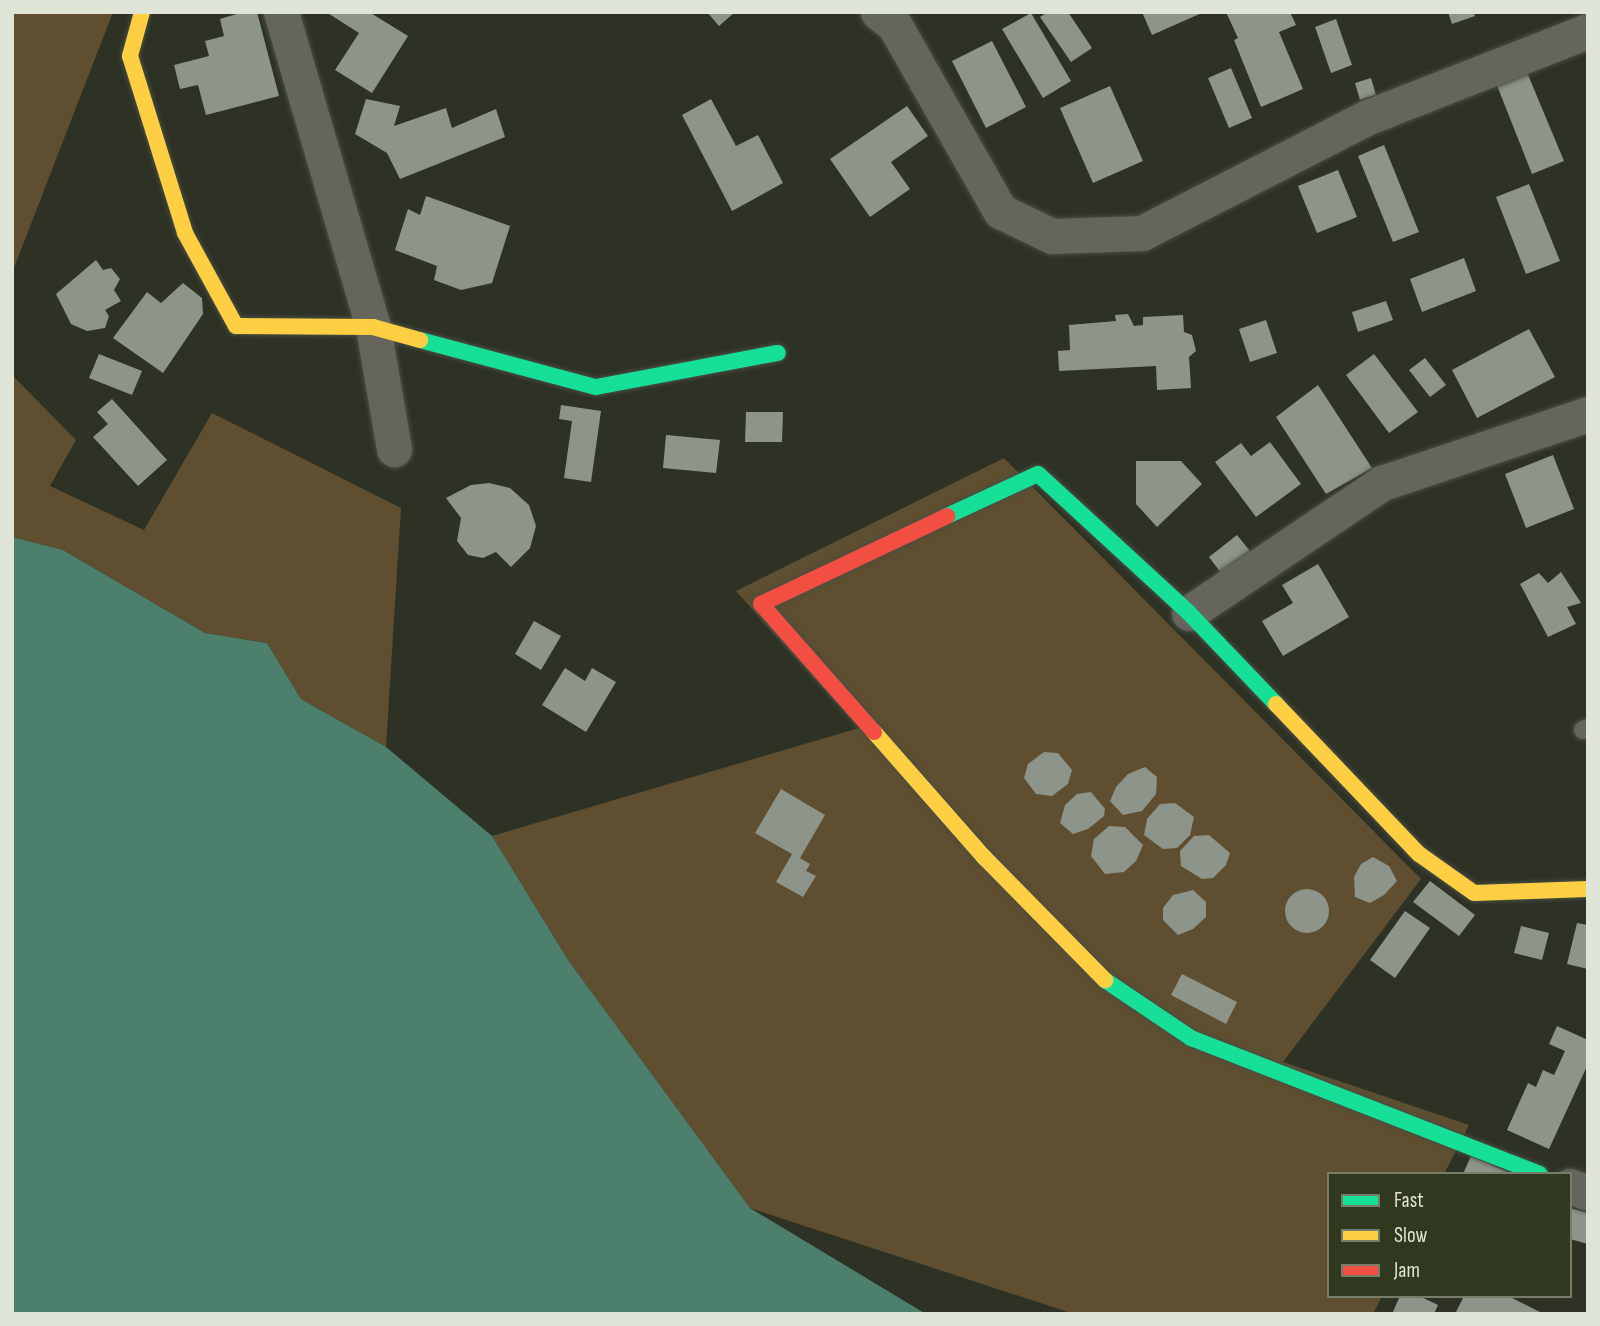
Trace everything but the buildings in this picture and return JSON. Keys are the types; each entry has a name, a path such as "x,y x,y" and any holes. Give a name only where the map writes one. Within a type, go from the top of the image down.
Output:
{"street":[{"path":"142,12 130,56 186,233 236,326 373,327 596,387 778,353"},
{"path":"281,12 373,327 394,449"},
{"path":"897,17 1000,211 1052,236 1142,233 1368,117 1588,31"},
{"path":"1189,613 1382,483 1588,414"},
{"path":"1534,1172 1191,1038 1110,985 984,857 761,604 1038,474 1189,613 1419,854 1474,892 1588,889"}],"shaded area":[{"path":"12,12 113,12 12,273"},
{"path":"12,375 76,440 50,486 144,530 212,413 401,508 386,747 301,699 267,643 205,633 63,550 12,537"},
{"path":"1004,458 1421,879 1283,1062 1469,1125 1445,1172 1327,1172 1327,1298 1381,1298 1373,1314 1074,1314 750,1208 568,960 492,836 859,728 736,591"},
{"path":"12,537 63,550 205,633 267,643 301,699 386,747 492,836 568,960 750,1208 926,1314 12,1314"}],"traffic: fast":[{"path":"420,340 596,387 778,353"},
{"path":"947,516 1038,474 1189,613 1276,704"},
{"path":"1105,980 1191,1038 1534,1172"}],"traffic: slow":[{"path":"142,12 130,56 185,233 236,326 373,327 420,340"},
{"path":"1276,704 1419,854 1474,893 1588,889"},
{"path":"874,732 984,857 1105,980"}],"traffic: jam":[{"path":"874,732 761,604 947,516"}]}
